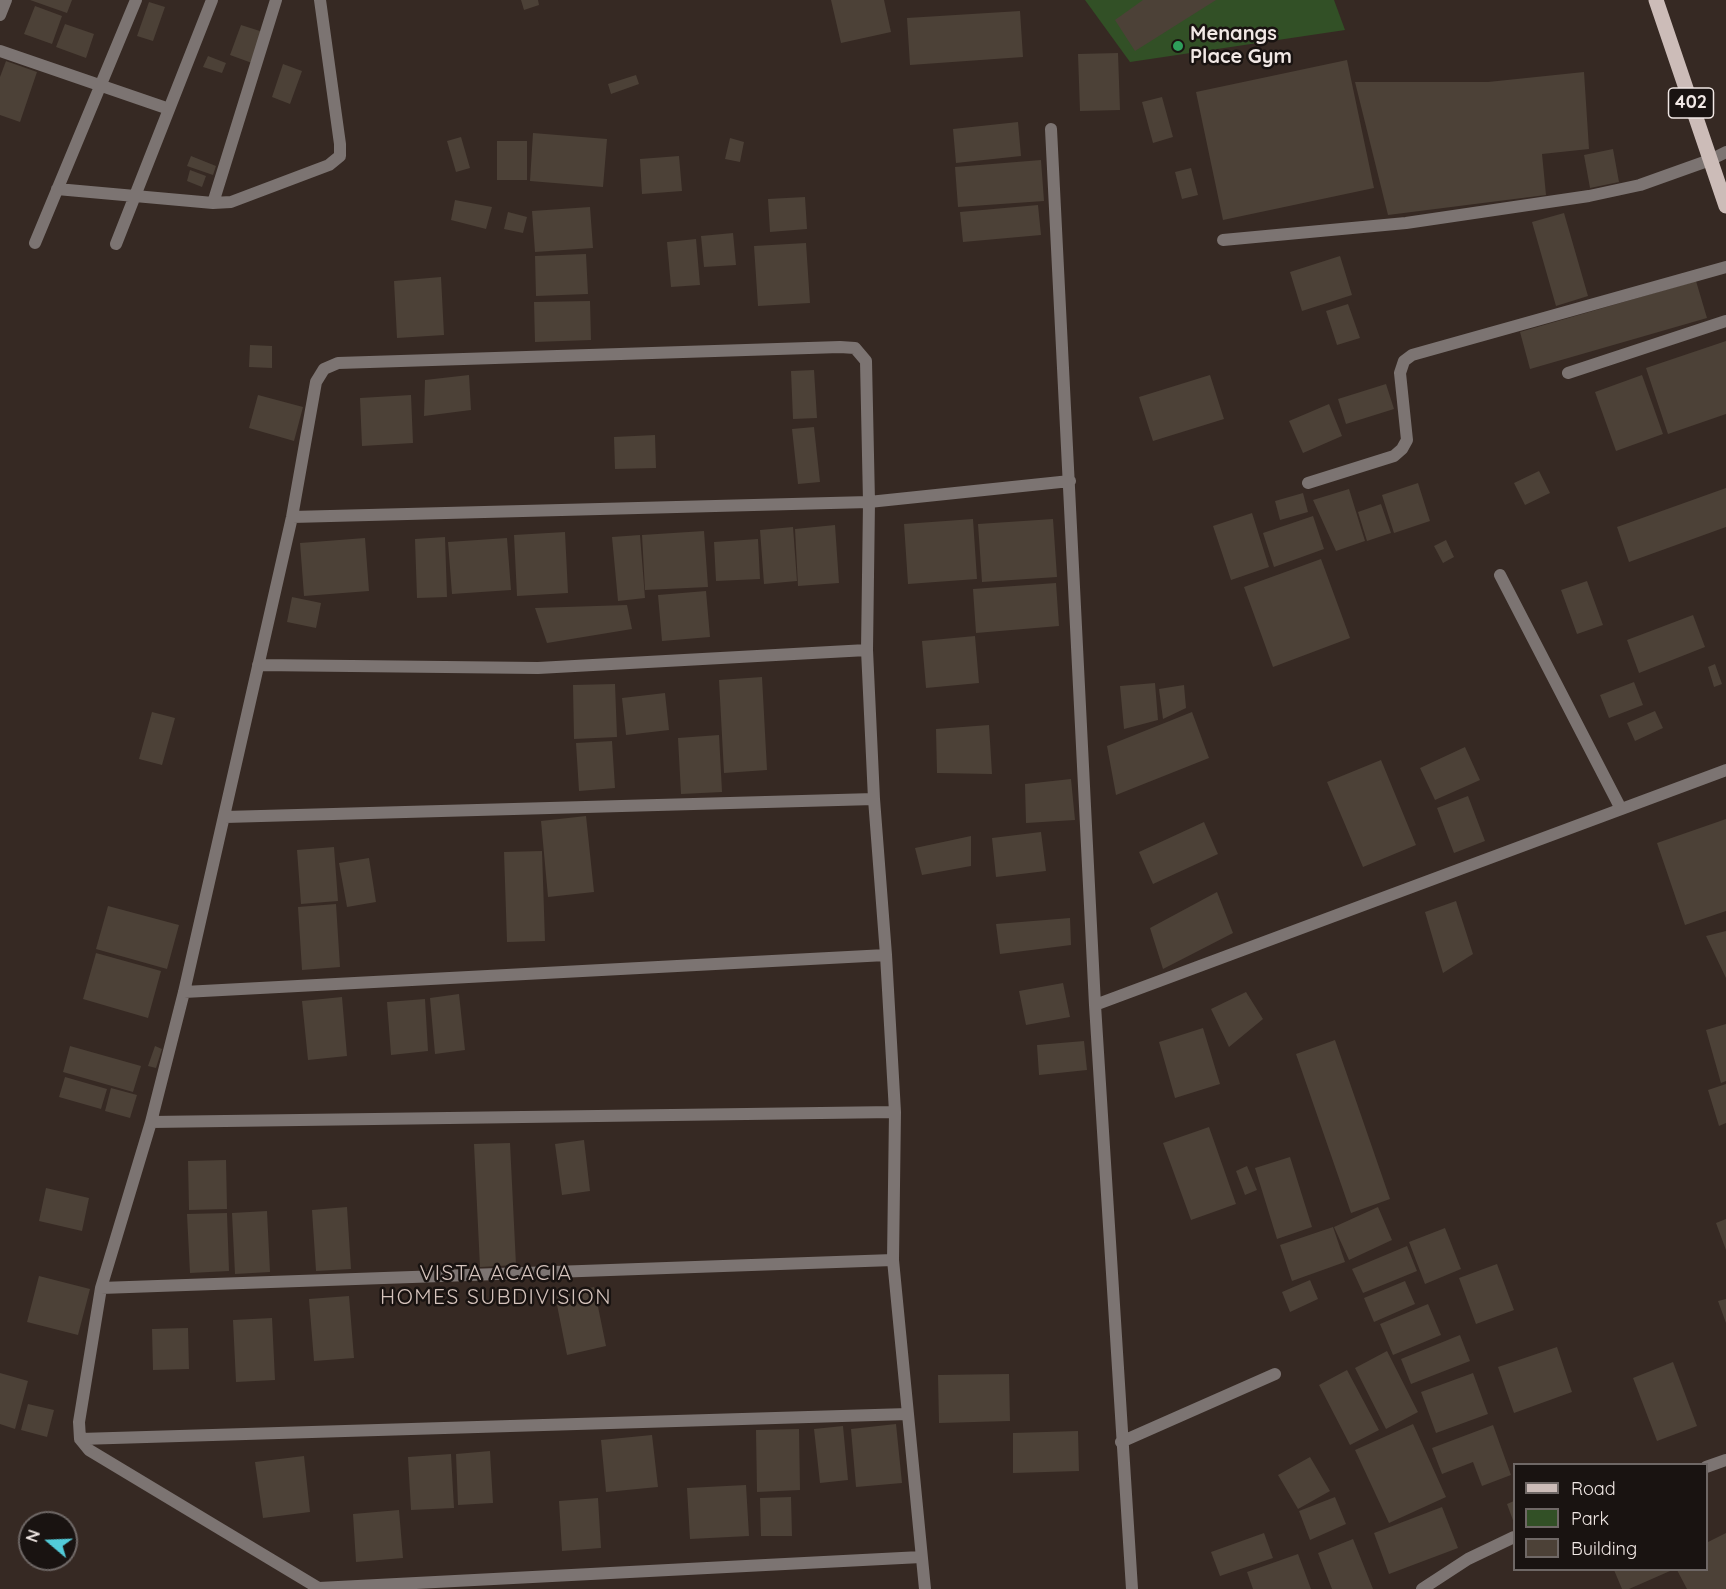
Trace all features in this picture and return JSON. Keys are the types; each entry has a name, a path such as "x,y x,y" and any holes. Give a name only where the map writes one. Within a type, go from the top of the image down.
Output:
{"main road":[{"name":"402","path":"1656,0 1726,206"}],"street":[{"path":"0,15 6,0"},
{"path":"35,243 136,0"},
{"path":"116,243 212,0"},
{"path":"213,203 276,0"},
{"path":"57,189 213,203 231,202 330,165 340,156 340,144 320,0"},
{"path":"0,51 169,109"},
{"path":"1051,129 1095,1005 1132,1589"},
{"path":"1223,240 1406,223 1588,196 1640,185 1726,152"},
{"path":"1308,483 1394,456 1402,449 1407,440 1400,372 1404,361 1412,355 1726,267"},
{"path":"1568,373 1726,321"},
{"path":"921,1557 320,1589 89,1450 80,1439 79,1422 101,1288 151,1122 184,992 292,517 316,382 324,369 338,363 840,347 855,348 866,361 869,502 867,650 874,799 895,1112 893,1260 925,1589"},
{"path":"292,517 869,502 1070,481"},
{"path":"1500,575 1621,809"},
{"path":"258,665 538,668 867,650"},
{"path":"1095,1005 1726,770"},
{"path":"225,817 874,799"},
{"path":"184,992 886,955"},
{"path":"151,1122 895,1112"},
{"path":"101,1288 893,1260"},
{"path":"1121,1442 1275,1374"},
{"path":"80,1439 908,1414"},
{"path":"1708,1467 1726,1460"},
{"path":"1422,1589 1468,1559 1513,1538"}],"green space":[{"name":"Menangs Place Gym","path":"1085,0 1334,0 1345,30 1130,62"}],"building":[{"path":"30,0 72,0 67,13"},
{"path":"521,0 538,0 539,5 524,10"},
{"path":"831,0 884,0 891,32 841,43"},
{"path":"1143,0 1216,0 1135,51 1115,20"},
{"path":"149,2 165,7 153,41 137,36"},
{"path":"35,6 62,16 52,44 24,34"},
{"path":"1020,11 1023,57 910,65 907,18"},
{"path":"65,24 94,34 86,58 56,47"},
{"path":"241,25 263,32 252,63 230,55"},
{"path":"1118,53 1120,110 1080,111 1078,54"},
{"path":"208,56 226,63 222,73 203,67"},
{"path":"1347,60 1374,188 1223,220 1196,92"},
{"path":"6,61 37,72 20,122 0,115 0,77"},
{"path":"283,64 302,71 290,104 272,97"},
{"path":"1584,72 1589,149 1542,154 1546,195 1388,215 1355,82 1488,82"},
{"path":"636,75 639,84 611,94 608,84"},
{"path":"1162,97 1173,137 1153,143 1142,102"},
{"path":"1018,122 1021,156 956,163 953,129"},
{"path":"533,133 607,139 603,187 530,181"},
{"path":"461,137 470,168 456,172 447,141"},
{"path":"730,138 744,142 740,162 725,159"},
{"path":"497,141 527,141 527,180 497,180"},
{"path":"1613,149 1619,182 1590,188 1584,155"},
{"path":"191,156 216,166 213,175 187,166"},
{"path":"679,156 682,191 642,194 640,159"},
{"path":"1041,160 1044,201 958,207 955,167"},
{"path":"1191,168 1198,195 1182,199 1175,172"},
{"path":"190,170 206,176 202,187 187,181"},
{"path":"805,197 807,229 770,232 768,199"},
{"path":"455,200 492,207 486,229 451,220"},
{"path":"1038,205 1041,235 963,242 960,212"},
{"path":"590,207 593,248 535,252 532,211"},
{"path":"508,212 527,217 523,233 504,229"},
{"path":"1564,213 1588,296 1556,306 1532,222"},
{"path":"733,233 736,265 704,267 701,236"},
{"path":"696,239 700,285 671,287 667,242"},
{"path":"806,243 810,303 758,306 754,246"},
{"path":"586,254 588,294 536,296 535,256"},
{"path":"1340,256 1352,295 1302,311 1290,272"},
{"path":"441,277 444,335 397,338 394,281"},
{"path":"1696,281 1707,318 1530,369 1520,332"},
{"path":"590,301 591,340 535,342 534,302"},
{"path":"1348,304 1360,338 1337,345 1326,311"},
{"path":"1726,341 1726,414 1668,434 1646,368"},
{"path":"250,345 272,346 272,368 249,367"},
{"path":"814,370 817,418 793,419 791,371"},
{"path":"469,375 471,410 424,416 425,380"},
{"path":"1210,375 1224,419 1153,441 1139,397"},
{"path":"1642,375 1663,434 1616,451 1595,392"},
{"path":"1386,384 1394,409 1346,424 1338,399"},
{"path":"258,395 303,407 294,441 249,428"},
{"path":"411,395 413,443 362,446 360,398"},
{"path":"1329,404 1342,436 1303,453 1289,421"},
{"path":"814,427 820,482 798,484 792,429"},
{"path":"655,435 656,468 615,469 614,437"},
{"path":"1539,471 1550,493 1525,505 1514,483"},
{"path":"1418,483 1430,521 1394,533 1382,495"},
{"path":"1726,488 1726,527 1629,562 1617,527"},
{"path":"1349,489 1365,541 1336,551 1313,500"},
{"path":"1303,493 1308,512 1280,520 1275,501"},
{"path":"1381,504 1391,533 1367,541 1358,512"},
{"path":"1252,513 1269,567 1231,580 1213,526"},
{"path":"1313,516 1324,549 1274,567 1263,533"},
{"path":"973,519 977,579 908,584 904,524"},
{"path":"1053,519 1057,577 982,582 978,524"},
{"path":"835,525 839,583 798,586 795,529"},
{"path":"793,527 797,581 764,584 760,530"},
{"path":"704,531 708,587 645,590 642,535"},
{"path":"565,532 568,593 517,596 514,535"},
{"path":"640,535 645,598 618,601 612,537"},
{"path":"445,537 447,597 417,598 415,539"},
{"path":"365,538 369,591 304,596 300,543"},
{"path":"507,538 511,590 452,594 448,542"},
{"path":"758,539 760,579 716,581 714,542"},
{"path":"1446,540 1454,557 1443,563 1434,546"},
{"path":"1321,559 1350,638 1273,667 1244,587"},
{"path":"1587,581 1603,625 1577,634 1561,590"},
{"path":"1056,583 1059,626 976,633 973,589"},
{"path":"706,591 710,637 662,641 658,595"},
{"path":"292,597 321,603 316,628 287,622"},
{"path":"627,605 632,629 547,643 535,608"},
{"path":"1693,615 1705,647 1639,673 1627,640"},
{"path":"975,636 979,683 926,688 922,641"},
{"path":"1715,664 1722,684 1714,687 1708,667"},
{"path":"762,677 767,770 724,773 719,680"},
{"path":"1634,682 1643,705 1609,718 1600,695"},
{"path":"1155,683 1158,720 1124,729 1120,686"},
{"path":"615,684 617,737 574,739 573,685"},
{"path":"1184,685 1186,708 1163,719 1159,689"},
{"path":"665,693 669,730 626,735 622,698"},
{"path":"1655,711 1663,728 1635,741 1627,723"},
{"path":"152,712 175,718 162,765 139,759"},
{"path":"1192,712 1209,758 1116,795 1107,746"},
{"path":"989,725 992,774 937,773 936,729"},
{"path":"719,735 722,792 681,794 678,738"},
{"path":"612,741 615,788 579,791 576,743"},
{"path":"1465,747 1480,780 1435,800 1420,768"},
{"path":"1381,760 1416,845 1363,867 1327,782"},
{"path":"1071,779 1075,820 1026,823 1025,784"},
{"path":"1468,796 1485,841 1454,853 1437,808"},
{"path":"586,816 594,892 548,897 541,821"},
{"path":"1726,819 1726,911 1685,925 1657,843"},
{"path":"1204,822 1218,854 1153,884 1139,852"},
{"path":"1041,832 1046,871 996,877 992,838"},
{"path":"971,836 971,866 922,875 915,848"},
{"path":"334,847 338,901 301,904 297,850"},
{"path":"542,851 545,941 507,942 504,852"},
{"path":"369,858 376,902 347,907 339,863"},
{"path":"1217,892 1233,933 1163,969 1150,928"},
{"path":"1456,901 1473,954 1443,973 1425,912"},
{"path":"336,904 340,967 302,970 298,907"},
{"path":"108,906 179,925 167,969 96,949"},
{"path":"1070,918 1071,945 1000,954 996,924"},
{"path":"1726,931 1726,978 1706,936"},
{"path":"96,953 161,971 148,1018 83,999"},
{"path":"1063,983 1070,1017 1026,1025 1019,991"},
{"path":"1246,992 1263,1019 1229,1047 1211,1009"},
{"path":"459,994 465,1050 435,1054 430,998"},
{"path":"342,997 347,1056 308,1060 302,1001"},
{"path":"425,999 428,1051 391,1055 387,1002"},
{"path":"1726,1024 1726,1081 1721,1083 1706,1030"},
{"path":"1203,1028 1220,1084 1175,1098 1159,1042"},
{"path":"1335,1040 1390,1199 1351,1213 1296,1054"},
{"path":"1084,1041 1087,1070 1039,1075 1037,1045"},
{"path":"70,1046 141,1066 133,1092 63,1072"},
{"path":"155,1046 162,1049 156,1068 148,1066"},
{"path":"65,1077 107,1089 101,1109 59,1097"},
{"path":"1726,1084 1726,1123 1719,1126 1708,1090"},
{"path":"111,1088 137,1095 130,1118 105,1111"},
{"path":"1209,1127 1236,1204 1191,1220 1163,1143"},
{"path":"584,1140 590,1191 562,1195 555,1144"},
{"path":"510,1143 516,1265 480,1267 474,1144"},
{"path":"1290,1157 1312,1227 1277,1239 1255,1168"},
{"path":"226,1160 227,1209 189,1210 188,1161"},
{"path":"1247,1166 1257,1190 1245,1195 1236,1171"},
{"path":"46,1188 89,1198 82,1231 39,1221"},
{"path":"347,1207 351,1269 316,1271 312,1210"},
{"path":"1378,1207 1392,1240 1349,1260 1334,1227"},
{"path":"267,1211 270,1272 235,1274 232,1213"},
{"path":"227,1213 229,1271 190,1273 187,1214"},
{"path":"1726,1219 1726,1250 1716,1223"},
{"path":"1333,1227 1345,1262 1292,1281 1280,1245"},
{"path":"1445,1228 1461,1269 1425,1284 1409,1242"},
{"path":"1407,1246 1417,1271 1363,1293 1352,1269"},
{"path":"1497,1264 1514,1310 1476,1324 1459,1278"},
{"path":"39,1276 90,1289 78,1335 27,1322"},
{"path":"1310,1280 1318,1299 1290,1312 1282,1292"},
{"path":"1405,1281 1415,1304 1374,1322 1364,1298"},
{"path":"594,1287 606,1346 567,1355 555,1295"},
{"path":"349,1296 354,1358 314,1361 309,1299"},
{"path":"1726,1299 1726,1323 1718,1301"},
{"path":"1428,1304 1441,1335 1393,1355 1380,1324"},
{"path":"272,1318 275,1380 236,1382 233,1320"},
{"path":"188,1328 189,1369 153,1370 152,1329"},
{"path":"1460,1335 1470,1361 1411,1384 1401,1359"},
{"path":"1557,1347 1572,1392 1514,1413 1498,1367"},
{"path":"1387,1351 1418,1412 1386,1429 1355,1368"},
{"path":"1673,1362 1697,1426 1657,1441 1633,1378"},
{"path":"1347,1370 1379,1430 1350,1445 1319,1385"},
{"path":"0,1373 28,1381 15,1429 0,1424"},
{"path":"1473,1373 1488,1414 1436,1433 1421,1392"},
{"path":"1009,1374 1010,1421 939,1423 938,1375"},
{"path":"28,1404 54,1410 47,1437 21,1430"},
{"path":"896,1424 902,1483 856,1487 851,1429"},
{"path":"1413,1424 1446,1497 1389,1523 1355,1450"},
{"path":"1493,1425 1511,1475 1482,1486 1473,1462 1442,1474 1432,1448"},
{"path":"843,1426 848,1480 820,1483 814,1429"},
{"path":"799,1429 800,1490 757,1492 756,1430"},
{"path":"1078,1431 1079,1471 1013,1473 1013,1433"},
{"path":"652,1435 658,1487 606,1492 601,1440"},
{"path":"490,1451 493,1503 458,1505 456,1454"},
{"path":"451,1454 454,1508 411,1510 408,1457"},
{"path":"304,1456 310,1512 263,1518 255,1462"},
{"path":"1310,1457 1330,1491 1298,1509 1278,1475"},
{"path":"746,1485 749,1536 690,1539 687,1488"},
{"path":"791,1497 792,1536 761,1536 760,1498"},
{"path":"1335,1497 1346,1524 1310,1540 1299,1511"},
{"path":"598,1498 601,1548 562,1551 559,1501"},
{"path":"1513,1501 1513,1520 1507,1504"},
{"path":"1442,1507 1458,1548 1389,1574 1374,1533"},
{"path":"399,1510 403,1558 356,1562 353,1514"},
{"path":"1264,1533 1273,1558 1220,1576 1211,1552"},
{"path":"1726,1533 1726,1589 1687,1589 1678,1571 1708,1571 1708,1542"},
{"path":"1353,1539 1373,1589 1332,1589 1318,1553"},
{"path":"1298,1554 1311,1589 1253,1589 1247,1572"},
{"path":"1614,1571 1670,1571 1629,1589 1622,1589"}],"place":[{"name":"Menangs Place Gym","path":"1178,46"}],"district":[{"name":"VISTA ACACIA HOMES SUBDIVISION","path":"496,1286"}]}
